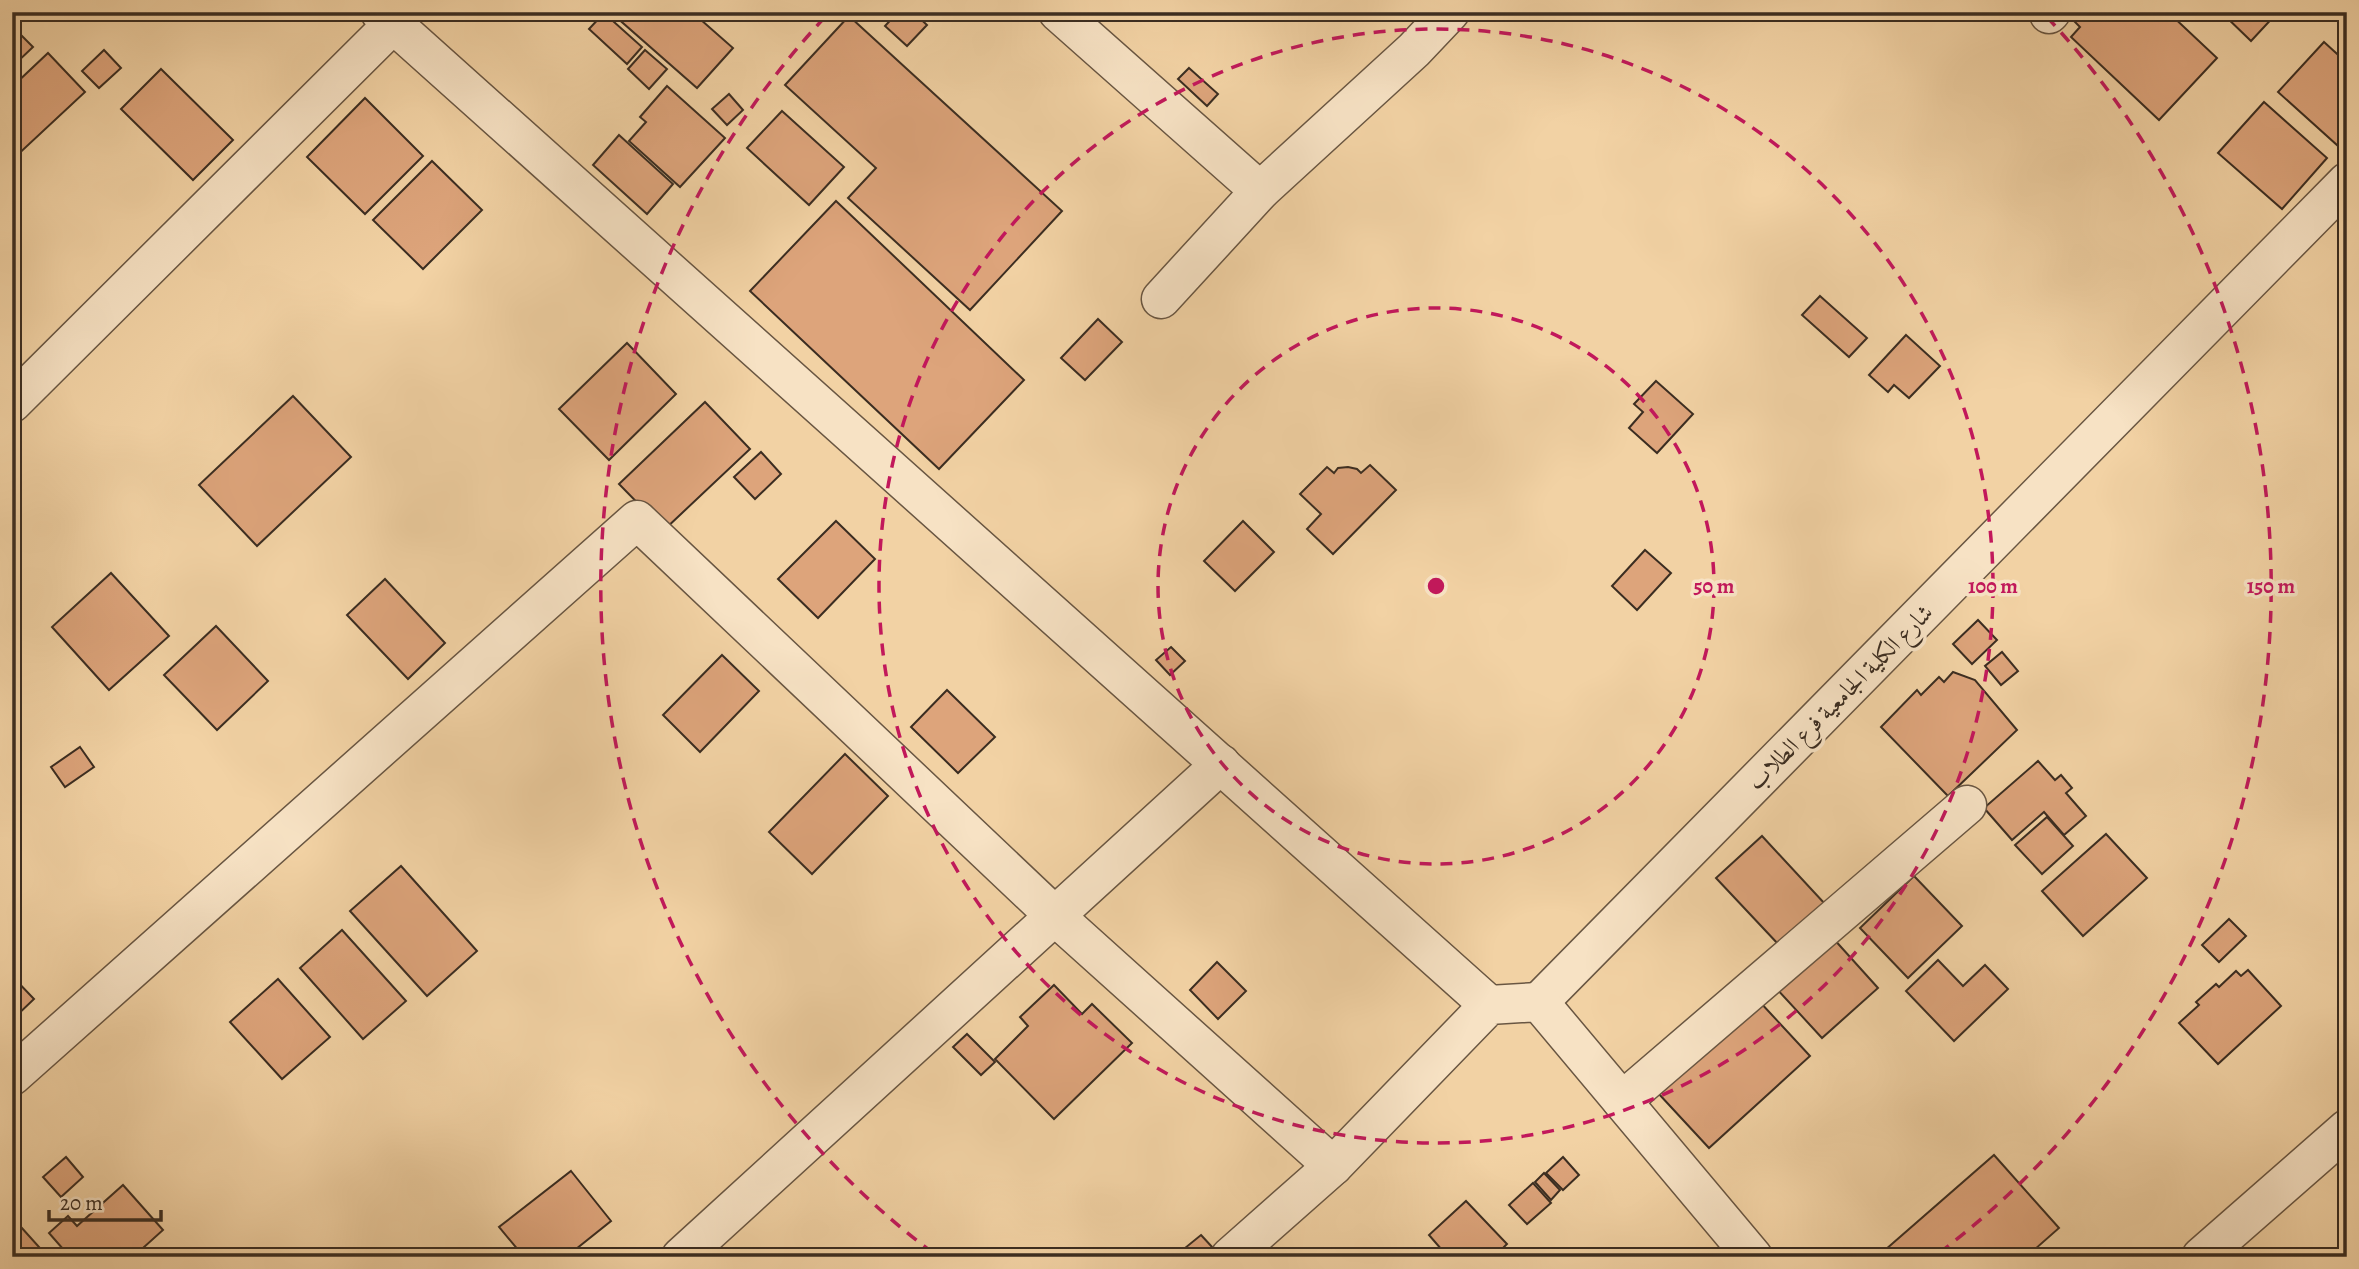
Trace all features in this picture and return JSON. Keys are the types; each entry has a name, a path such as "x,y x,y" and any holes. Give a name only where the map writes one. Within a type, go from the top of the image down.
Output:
{"street":[{"path":"1058,12 1260,191"},
{"path":"1161,299 1260,191 1414,50 1450,12"},
{"path":"12,403 386,18 1489,1005"},
{"name":"شارع الكلية الجامعية فرع الطلاب","path":"1539,1002 2347,182"},
{"path":"12,1076 637,520 1056,917 1333,1166"},
{"path":"681,1257 1221,764"},
{"path":"1622,1101 1967,805"},
{"path":"1230,1257 1333,1166 1489,1005 1539,1002 1753,1257"},
{"path":"2201,1257 2347,1129"}],"building":[{"path":"618,12 692,12 733,48 697,88 615,16"},
{"path":"898,12 913,12 927,25 907,46 885,26"},
{"path":"2084,12 2168,12 2217,58 2159,120 2071,37 2080,27 2075,22"},
{"path":"2221,12 2278,12 2251,41"},
{"path":"604,13 642,47 627,64 589,29"},
{"path":"849,16 1062,211 970,310 848,198 876,168 785,85"},
{"path":"12,26 33,47 12,67"},
{"path":"2324,42 2347,63 2347,135 2337,145 2278,92"},
{"path":"104,50 121,68 99,88 82,71"},
{"path":"645,50 667,69 649,89 628,69"},
{"path":"48,53 85,92 12,160 12,87"},
{"path":"1189,68 1218,94 1207,106 1178,79"},
{"path":"161,69 233,140 193,180 121,109"},
{"path":"667,86 725,138 680,187 629,141 646,122 640,117"},
{"path":"729,94 743,110 727,125 712,109"},
{"path":"365,98 423,156 365,214 307,157"},
{"path":"2264,102 2327,158 2282,209 2218,153"},
{"path":"782,111 844,167 809,205 747,148"},
{"path":"619,135 673,184 647,214 593,165"},
{"path":"432,161 482,210 423,269 373,220"},
{"path":"836,201 1024,380 939,469 750,291"},
{"path":"1820,296 1867,338 1849,357 1802,315"},
{"path":"1098,319 1122,342 1085,380 1061,358"},
{"path":"1906,335 1940,366 1909,398 1894,385 1888,392 1869,375"},
{"path":"627,343 676,394 609,460 559,409"},
{"path":"1656,381 1693,414 1657,453 1629,428 1643,412 1634,404"},
{"path":"293,396 351,457 257,546 199,485"},
{"path":"705,402 750,449 664,530 619,484"},
{"path":"761,452 781,474 755,499 734,477"},
{"path":"1370,465 1396,490 1333,554 1307,529 1321,514 1300,494 1327,467 1334,473 1338,468 1348,467 1361,473"},
{"path":"836,521 875,559 818,618 778,579"},
{"path":"1243,521 1274,552 1235,591 1204,561"},
{"path":"1645,550 1671,573 1637,610 1612,586"},
{"path":"111,573 169,636 109,690 52,627"},
{"path":"385,579 445,643 408,679 347,615"},
{"path":"1978,620 1997,640 1972,664 1953,644"},
{"path":"216,626 268,681 217,730 164,675"},
{"path":"1171,647 1185,661 1170,675 1156,660"},
{"path":"2002,652 2018,671 2001,685 1985,666"},
{"path":"722,655 759,691 700,752 663,715"},
{"path":"1953,672 1975,680 2017,730 1948,796 1881,727 1917,690 1921,695 1939,677 1944,682"},
{"path":"947,690 995,737 958,773 911,727"},
{"path":"80,747 94,767 65,787 51,767"},
{"path":"845,754 888,796 812,874 769,832"},
{"path":"2038,761 2055,780 2061,775 2072,788 2066,793 2086,816 2064,835 2044,812 2012,840 1984,808"},
{"path":"2047,817 2073,846 2042,874 2015,845"},
{"path":"2106,834 2147,878 2083,936 2042,891"},
{"path":"1762,836 1825,904 1779,945 1716,878"},
{"path":"401,866 477,951 427,996 350,911"},
{"path":"1914,876 1962,926 1908,978 1860,928"},
{"path":"2229,919 2246,936 2219,962 2202,945"},
{"path":"342,930 406,1001 363,1039 300,968"},
{"path":"1832,937 1878,988 1822,1038 1776,988"},
{"path":"1938,960 1963,986 1985,965 2008,989 1954,1041 1906,991"},
{"path":"1217,962 1246,991 1218,1019 1190,990"},
{"path":"2248,970 2281,1006 2218,1064 2179,1023 2199,1005 2196,1002 2216,984 2219,987 2236,971 2241,976"},
{"path":"12,976 34,999 12,1020"},
{"path":"278,979 330,1037 282,1079 230,1022"},
{"path":"1054,985 1082,1014 1092,1004 1132,1043 1054,1119 995,1059 1028,1026 1020,1017"},
{"path":"1759,1001 1810,1056 1709,1148 1658,1093"},
{"path":"967,1034 995,1062 981,1075 953,1047"},
{"path":"1994,1155 2059,1228 2026,1257 1877,1257"},
{"path":"66,1157 83,1177 61,1197 43,1177"},
{"path":"1563,1157 1579,1175 1563,1190 1546,1173"},
{"path":"571,1171 611,1221 566,1257 524,1257 499,1227"},
{"path":"1544,1173 1560,1190 1551,1200 1535,1182"},
{"path":"1533,1183 1551,1203 1527,1224 1509,1205"},
{"path":"123,1185 163,1230 133,1257 70,1257 49,1233 68,1216 77,1226"},
{"path":"1466,1201 1507,1244 1494,1257 1448,1257 1429,1235"},
{"path":"12,1217 48,1257 12,1257"},
{"path":"1201,1235 1213,1248 1203,1257 1193,1257 1185,1248"}]}
